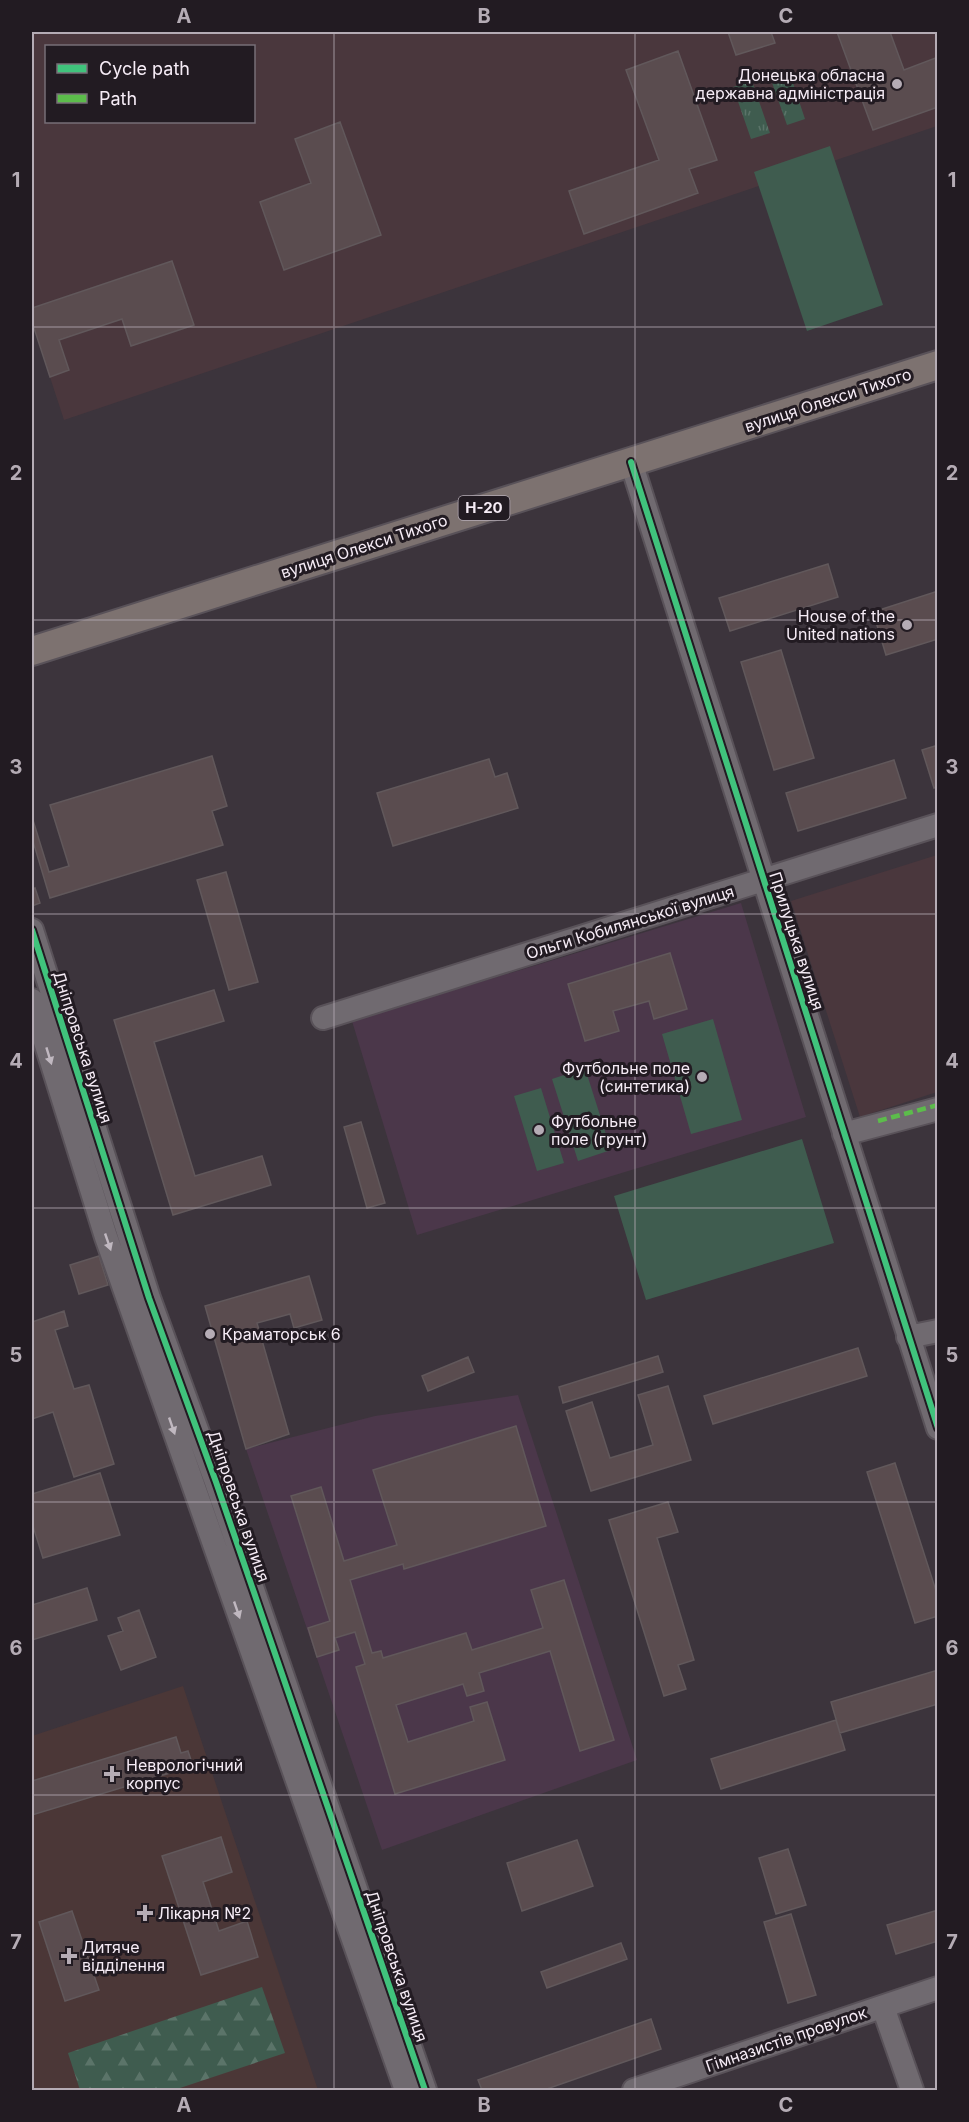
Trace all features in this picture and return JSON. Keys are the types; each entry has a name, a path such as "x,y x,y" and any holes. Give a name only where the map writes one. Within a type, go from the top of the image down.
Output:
{"main road":[{"name":"вулиця Олекси Тихого","path":"32,651 938,365"}],"street":[{"name":"Прилуцька вулиця","path":"631,462 938,1428"},
{"name":"Ольги Кобилянської вулиця","path":"323,1018 938,825"},
{"name":"Дніпровська вулиця","path":"32,930 149,1298 220,1492 425,2091"},
{"name":"Дніпровська вулиця","path":"32,1000 110,1248 406,2091"},
{"path":"844,1134 938,1109"},
{"path":"908,1337 938,1331"},
{"name":"Гімназистів провулок","path":"634,2091 938,1988"},
{"path":"883,2007 912,2091"}],"shaded area":[{"path":"32,32 937,32 937,126 64,420 32,322"},
{"path":"937,855 937,1092 860,1117 791,901"},
{"path":"741,903 806,1117 417,1235 352,1021"},
{"path":"518,1395 637,1760 382,1850 246,1449 375,1416"},
{"name":"Лікарня №2","path":"183,1686 318,2090 32,2090 32,1736"}],"green space":[{"path":"789,71 805,119 787,125 770,77"},
{"path":"752,81 770,133 751,139 733,87"},
{"path":"830,146 883,305 807,331 754,172"},
{"name":"Футбольне поле (синтетика)","path":"713,1019 742,1120 691,1134 662,1034"},
{"path":"585,1068 611,1150 578,1161 552,1079"},
{"name":"Футбольне поле (грунт)","path":"541,1088 564,1163 537,1171 514,1096"},
{"path":"802,1139 834,1243 646,1300 614,1196"},
{"path":"262,1987 285,2053 174,2090 80,2090 68,2053"}],"building":[{"path":"728,32 771,32 775,43 736,55"},
{"name":"Донецька обласна державна адміністрація","path":"837,32 890,32 904,70 938,57 938,107 873,130"},
{"path":"678,51 717,160 689,169 698,193 584,234 569,191 659,160 626,70"},
{"path":"340,122 381,235 284,270 260,202 311,183 295,139"},
{"path":"172,261 194,325 131,346 122,319 59,340 69,370 50,377 32,322 32,308"},
{"path":"828,564 838,597 730,631 719,598"},
{"name":"House of the United nations","path":"938,591 938,639 886,655 873,612"},
{"path":"781,650 814,758 774,770 741,662"},
{"path":"938,745 938,787 934,788 922,750"},
{"path":"212,756 227,806 212,811 223,845 50,898 32,838 32,817 49,872 69,866 50,805"},
{"path":"489,759 495,777 507,773 518,808 393,846 377,793"},
{"path":"894,760 906,798 798,831 786,793"},
{"path":"226,872 258,982 229,990 197,880"},
{"path":"35,888 40,903 32,906 32,890"},
{"path":"670,953 687,1009 654,1019 649,1001 613,1011 619,1031 585,1041 568,984"},
{"path":"214,990 224,1021 154,1042 195,1176 262,1156 271,1185 173,1215 114,1020"},
{"path":"361,1122 385,1203 367,1208 344,1127"},
{"path":"99,1256 108,1285 79,1294 70,1265"},
{"path":"309,1276 322,1320 294,1328 290,1314 257,1323 289,1434 246,1449 205,1306"},
{"path":"64,1311 68,1326 55,1330 74,1389 89,1385 114,1464 74,1477 53,1412 32,1419 32,1322"},
{"path":"858,1348 867,1376 713,1424 704,1396"},
{"path":"658,1356 663,1372 563,1403 559,1387"},
{"path":"468,1357 474,1372 428,1391 422,1376"},
{"path":"668,1386 691,1460 591,1491 566,1411 592,1402 610,1458 653,1445 638,1395"},
{"path":"516,1426 546,1526 404,1569 403,1564 350,1580 372,1653 381,1651 383,1658 466,1633 472,1650 543,1628 531,1590 564,1580 614,1740 580,1751 550,1651 479,1673 484,1691 467,1696 463,1684 396,1705 408,1742 474,1721 470,1707 487,1702 505,1760 395,1794 356,1667 365,1664 355,1632 335,1638 339,1650 317,1657 308,1628 330,1621 291,1496 321,1487 344,1561 397,1545 373,1470"},
{"path":"895,1463 938,1597 938,1616 915,1623 867,1472"},
{"path":"100,1473 120,1535 43,1558 32,1523 32,1494"},
{"path":"668,1502 678,1532 657,1538 694,1660 678,1665 686,1689 664,1696 609,1520"},
{"path":"87,1588 97,1620 32,1640 32,1605"},
{"path":"139,1610 156,1657 121,1670 108,1636 123,1631 118,1618"},
{"path":"938,1670 938,1704 840,1733 831,1702"},
{"path":"836,1720 845,1750 721,1789 711,1759"},
{"name":"Неврологічний корпус","path":"176,1737 181,1753 188,1751 193,1766 32,1815 32,1781"},
{"path":"221,1837 232,1872 203,1882 219,1931 247,1921 258,1957 201,1975 162,1856"},
{"path":"577,1840 593,1886 522,1911 507,1863"},
{"path":"788,1849 806,1905 776,1914 759,1858"},
{"path":"938,1910 938,1941 896,1954 887,1925"},
{"name":"Дитяче відділення","path":"72,1911 99,1990 65,2001 39,1922"},
{"path":"791,1914 816,1995 788,2003 764,1922"},
{"path":"621,1943 627,1959 547,1988 541,1972"},
{"path":"651,2019 661,2049 544,2090 482,2090 478,2080"}],"marked path":[{"path":"878,1121 938,1105"}],"cycle path":[{"path":"631,462 938,1428"},
{"path":"32,930 149,1298 216,1482 425,2090"}],"place":[{"name":"Донецька обласна державна адміністрація","path":"897,84"},
{"name":"House of the United nations","path":"907,625"},
{"name":"Футбольне поле (синтетика)","path":"702,1077"},
{"name":"Футбольне поле (грунт)","path":"539,1130"},
{"name":"Краматорськ 6","path":"210,1334"},
{"name":"Неврологічний корпус","path":"112,1774"},
{"name":"Лікарня №2","path":"145,1913"},
{"name":"Дитяче відділення","path":"69,1956"}]}
